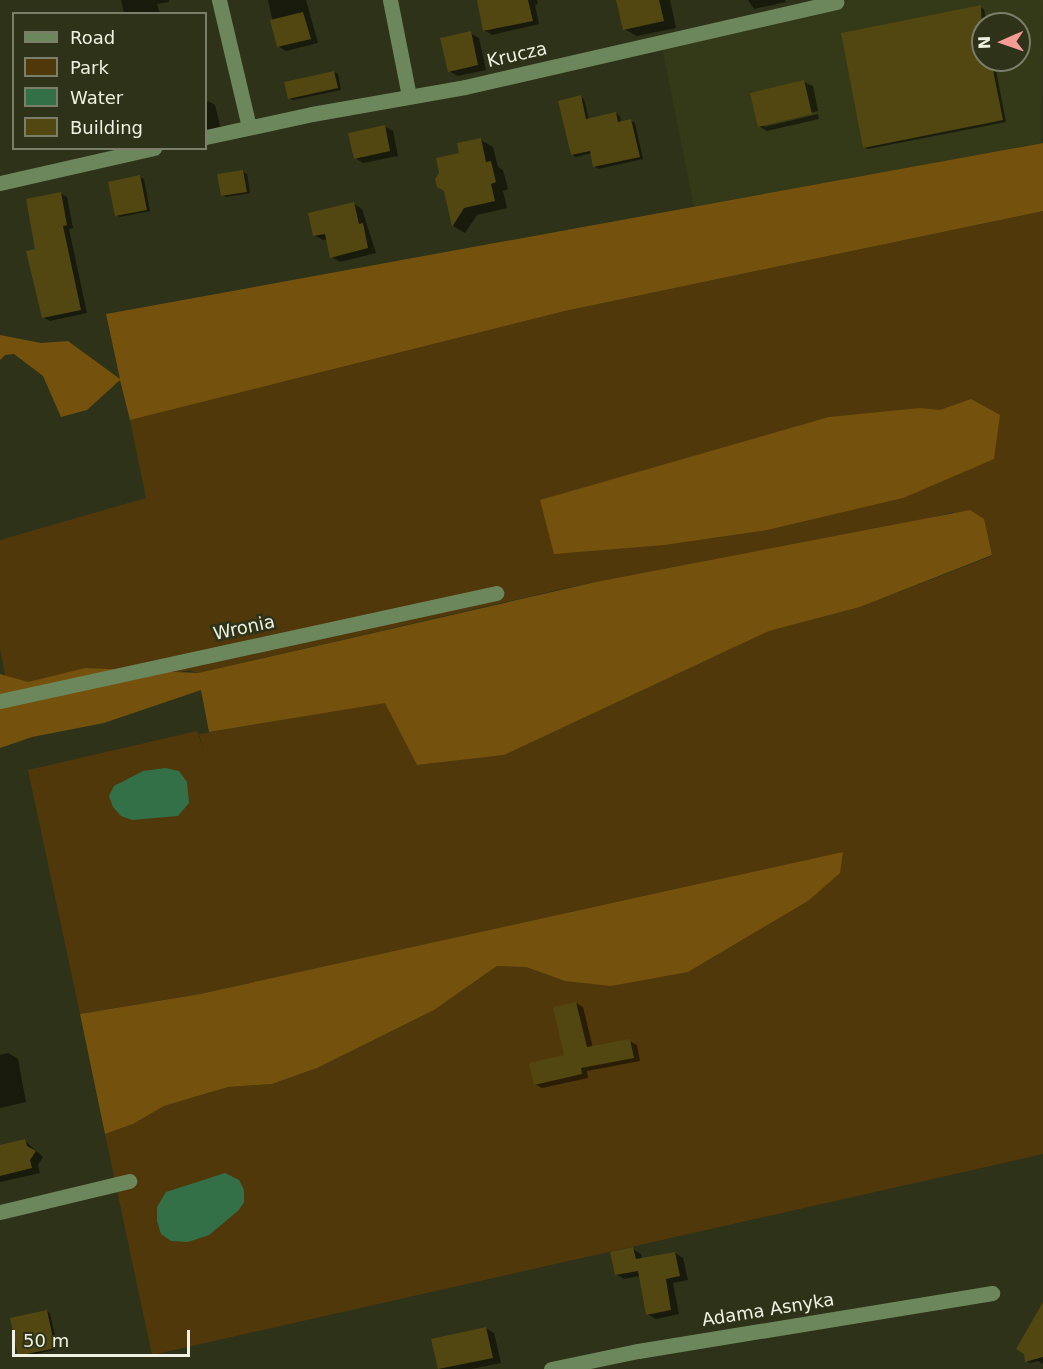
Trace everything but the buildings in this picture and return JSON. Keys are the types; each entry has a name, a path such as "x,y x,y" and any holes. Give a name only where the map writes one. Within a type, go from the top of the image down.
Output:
{"street":[{"path":"219,0 249,128"},
{"path":"390,0 409,96"},
{"name":"Krucza","path":"207,137 465,87 836,2"},
{"path":"0,183 145,150"},
{"name":"Wronia","path":"0,701 496,593"},
{"path":"0,1212 129,1181"},
{"name":"Adama Asnyka","path":"551,1369 638,1351 992,1293"}],"shaded area":[{"path":"847,0 1043,0 1041,143 694,207 661,42"},
{"path":"1043,143 1043,211 565,311 130,420 120,380 87,410 61,417 43,376 14,354 5,355 0,360 0,335 41,343 68,341 120,379 106,314"},
{"path":"971,399 1000,415 994,459 903,498 767,530 664,545 554,554 540,500 829,417 920,408 940,410"},
{"path":"970,510 984,519 992,555 860,607 769,631 504,755 417,765 385,703 209,732 201,690 104,723 32,737 0,748 0,674 28,682 85,668 198,673 596,582"},
{"path":"843,852 840,873 808,901 688,972 611,986 565,981 526,967 497,966 434,1010 317,1068 272,1084 228,1087 164,1106 133,1124 105,1134 80,1014 200,994"}],"green space":[{"path":"1043,211 1043,1154 152,1355 105,1134 133,1124 164,1106 228,1087 272,1084 317,1068 434,1010 497,966 526,967 565,981 688,972 808,901 843,853 200,994 80,1014 28,770 197,731 204,751 199,734 385,702 417,765 504,755 769,631 860,607 992,556 953,512 911,523 566,588 198,673 189,670 12,710 0,649 0,540 146,498 130,420 565,311"}],"water":[{"path":"165,768 179,771 187,782 189,803 178,816 132,820 121,816 113,807 109,796 114,786 143,771"},
{"path":"225,1173 239,1180 244,1190 244,1202 239,1210 209,1235 188,1242 171,1241 161,1234 157,1221 157,1207 166,1192"}]}
